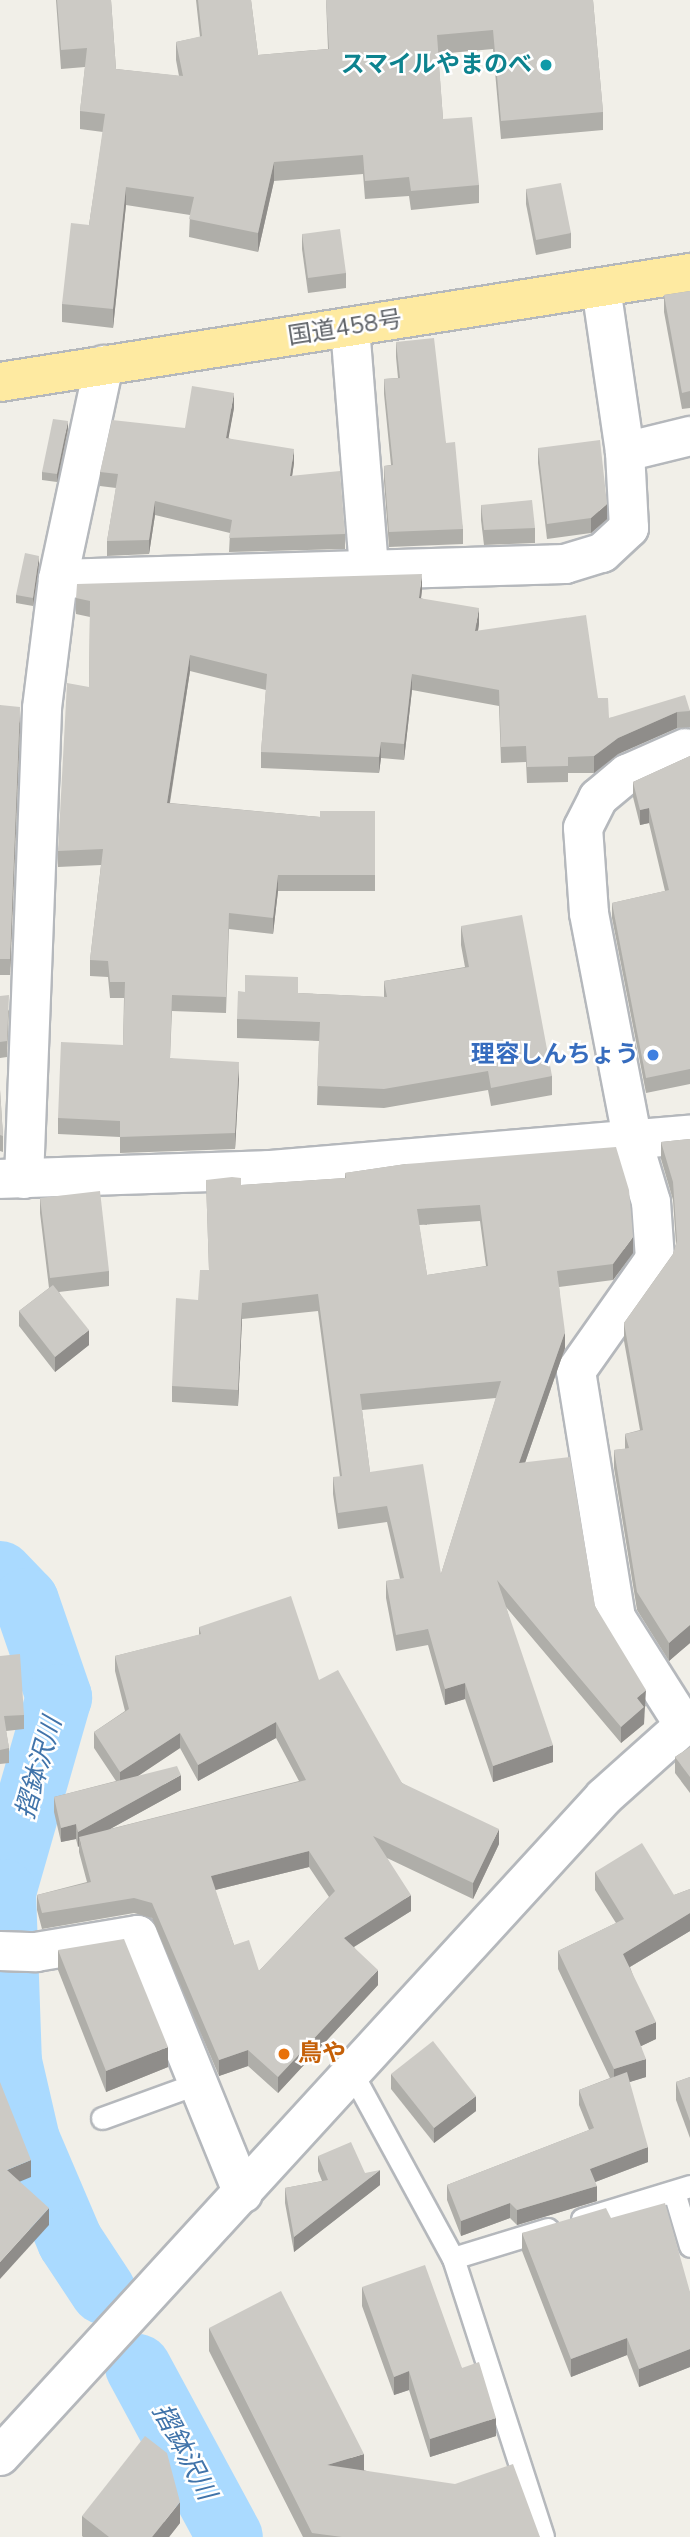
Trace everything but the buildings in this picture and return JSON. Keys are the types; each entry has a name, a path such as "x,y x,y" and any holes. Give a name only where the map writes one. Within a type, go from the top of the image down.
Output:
{"highway":[{"name":"国道458号","path":"0,382 690,273"}],"street":[{"path":"58,579 565,564 602,553 629,528 625,452 601,288"},
{"path":"350,327 369,571"},
{"path":"104,365 58,579 42,708 12,1179 269,1170 634,1142 690,1135"},
{"path":"625,452 690,436"},
{"path":"0,2456 243,2194 604,1797 687,1722 616,1618 576,1371 655,1259 651,1202 634,1142 589,913 583,828 598,797 627,774 687,748"},
{"path":"18,1951 138,1935 243,2194"}],"lane":[{"path":"352,2073 453,2258 543,2537"},
{"path":"102,2118 198,2083"},
{"path":"453,2258 682,2189 690,2246"}],"waterway":[{"name":"摺鉢沢川","path":"0,1574 26,1601 59,1697 3,1892 9,2062 27,2140 70,2241 103,2291"},
{"name":"摺鉢沢川","path":"138,2367 230,2537"}],"place":[{"name":"スマイルやまのべ","path":"546,65"},
{"name":"理容しんちょう","path":"653,1055"},
{"name":"鳥や","path":"284,2054"}]}
